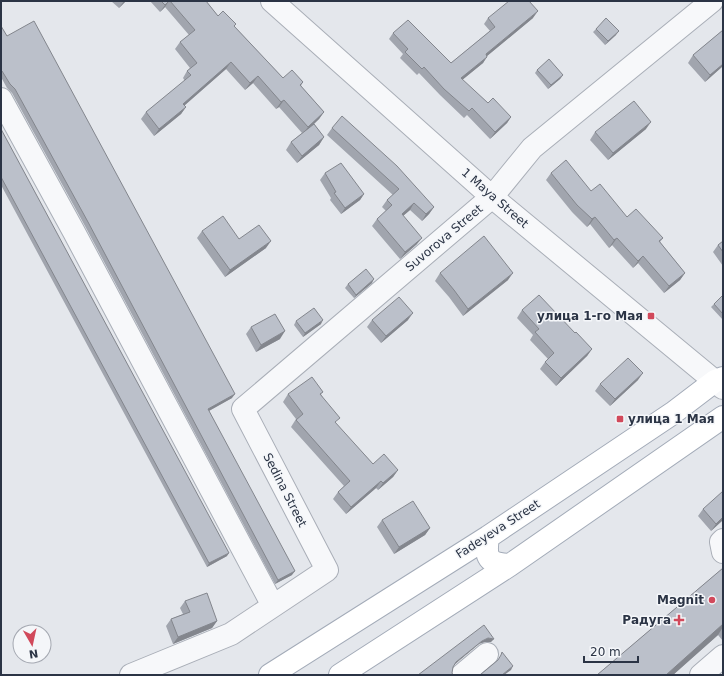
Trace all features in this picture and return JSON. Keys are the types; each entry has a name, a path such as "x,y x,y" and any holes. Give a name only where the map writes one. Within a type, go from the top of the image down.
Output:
{"main road":[{"name":"Fadeyeva Street","path":"270,675 488,537 720,382"},
{"path":"340,675 510,565 723,417"},
{"path":"488,537 486,550 489,559 498,565 510,565"}],"street":[{"name":"1 Maya Street","path":"272,1 492,197 720,382"},
{"name":"Suvorova Street","path":"243,409 492,197 532,148 712,1"},
{"path":"1,99 273,606 230,634 131,675"},
{"name":"Sedina Street","path":"243,409 327,570 273,606"},
{"path":"723,540 721,542 723,552"},
{"path":"462,675 487,654"},
{"path":"701,675 723,656"}],"building":[{"path":"161,1 169,1 165,5"},
{"path":"170,1 206,1 218,16 223,11 236,24 234,26 283,78 292,70 303,82 300,85 324,112 308,127 284,100 281,102 258,76 250,83 231,62 183,104 186,107 159,129 146,112 191,75 187,71 197,63 180,42 195,30"},
{"path":"509,1 529,1 538,11 486,54 487,57 461,78 488,103 493,98 511,117 495,132 472,108 469,111 444,89 424,67 422,69 405,52 408,49 393,33 408,20 451,63 495,27 488,18"},
{"path":"606,18 619,31 608,41 596,29"},
{"path":"34,21 235,394 208,409 295,571 278,580 88,222 15,89 2,71 1,72 1,26 7,36"},
{"path":"723,30 723,64 710,75 693,55"},
{"path":"549,59 563,75 551,85 537,70"},
{"path":"634,101 651,122 613,153 595,132"},
{"path":"342,116 397,166 434,207 426,214 414,203 402,214 422,238 405,252 377,219 392,205 387,200 399,189 332,128"},
{"path":"314,124 324,137 302,156 291,142"},
{"path":"1,129 229,553 209,563 1,177"},
{"path":"566,160 591,191 600,184 627,217 636,209 663,238 659,241 685,273 669,286 643,256 638,261 617,238 614,240 595,217 592,219 577,205 551,173"},
{"path":"341,163 364,194 345,208 334,193 336,192 325,173"},
{"path":"223,216 239,239 259,225 271,241 230,270 202,231"},
{"path":"484,236 513,273 468,309 440,273"},
{"path":"723,241 723,252 718,245"},
{"path":"366,269 374,279 356,295 348,284"},
{"path":"539,295 592,349 561,378 545,362 554,353 535,332 539,329 522,310"},
{"path":"723,295 723,314 714,304"},
{"path":"399,297 413,313 386,336 372,320"},
{"path":"314,308 323,320 305,333 296,321"},
{"path":"275,314 285,331 261,345 251,327"},
{"path":"628,358 643,373 615,399 600,384"},
{"path":"312,377 323,392 320,394 340,418 335,422 373,464 384,454 398,470 383,483 381,481 351,507 338,492 350,481 296,420 303,414 288,394"},
{"path":"723,491 723,517 716,524 703,509"},
{"path":"413,501 430,528 399,547 382,520"},
{"path":"723,568 723,624 666,675 597,675"},
{"path":"207,593 217,621 178,637 171,619 190,612 185,601"},
{"path":"484,625 494,639 488,638 482,641 456,662 453,667 453,675 418,675"},
{"path":"502,652 513,666 502,675 480,675 498,660"}],"place":[{"name":"улица 1-го Мая","path":"651,316"},
{"name":"улица 1 Мая","path":"620,419"},
{"name":"Magnit","path":"712,600"},
{"name":"Радуга","path":"679,620"}]}
